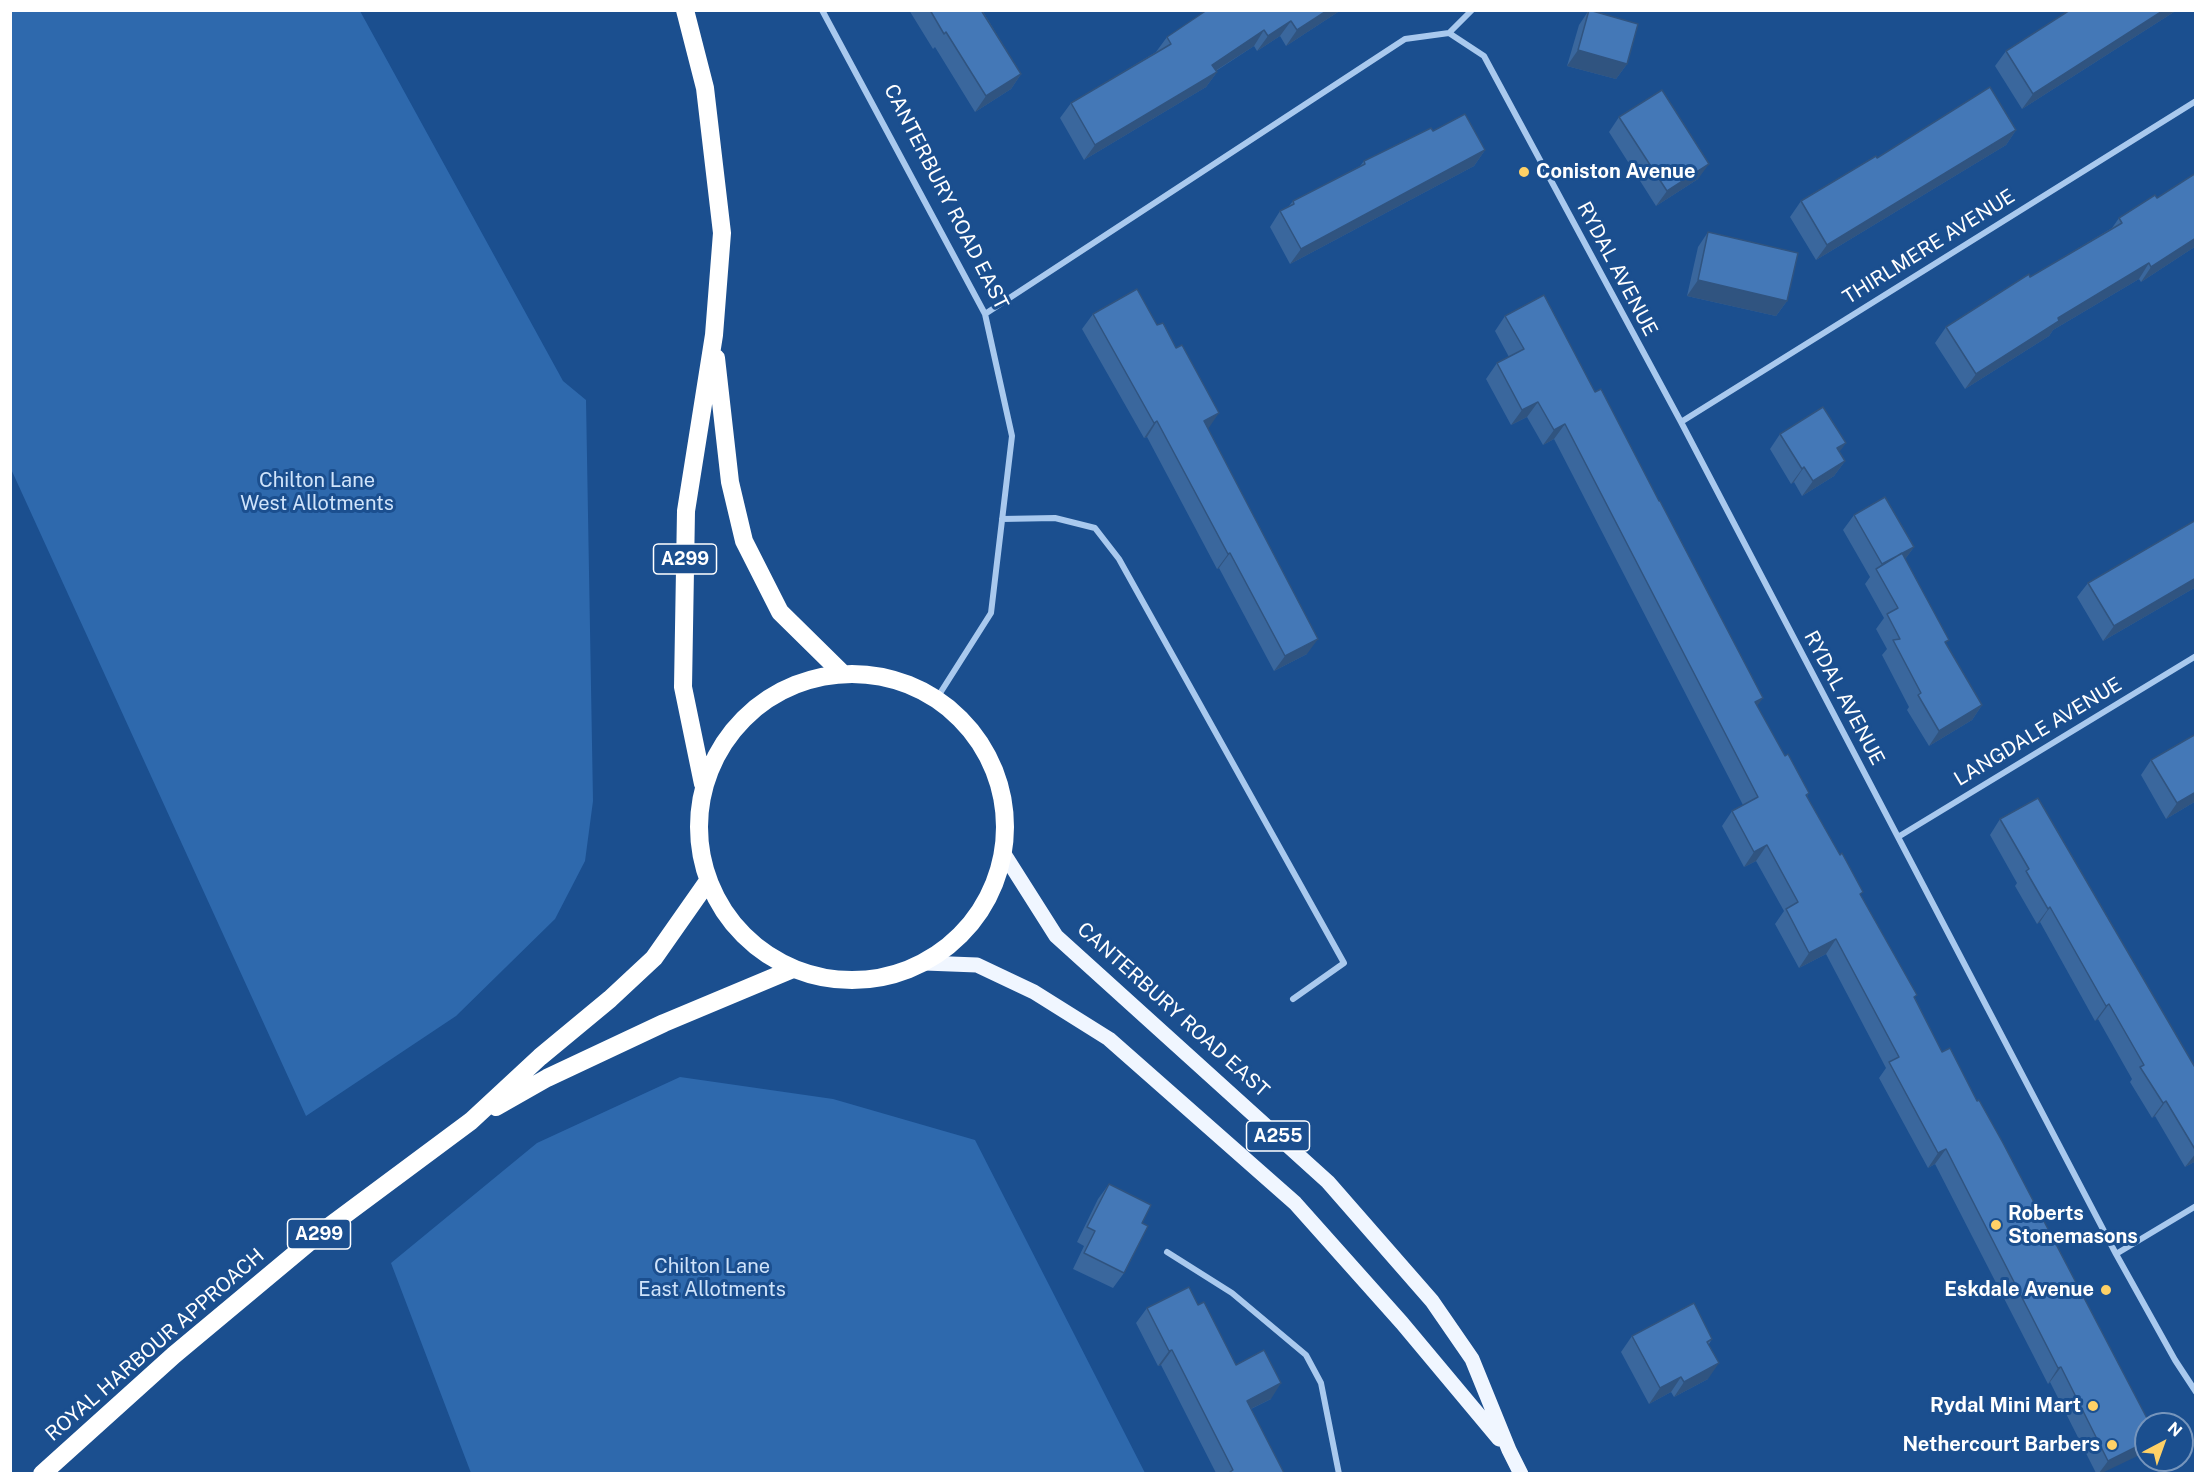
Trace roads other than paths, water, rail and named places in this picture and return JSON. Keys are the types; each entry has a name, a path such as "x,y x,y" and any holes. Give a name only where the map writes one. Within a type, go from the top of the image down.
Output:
{"highway":[{"name":"A299","path":"685,10 705,88 722,233 714,335 686,511 683,687 703,784"},
{"name":"A299","path":"714,335 730,482 744,541 780,612 843,673"},
{"path":"843,673 892,678 937,698 970,728 993,766 1005,809 1004,854 989,898 962,935 925,963 892,976 856,981 824,979 793,969 741,934 708,881 699,847 698,811 703,784 718,750 741,719 771,695 805,680 843,673"},
{"name":"ROYAL HARBOUR APPROACH","path":"42,1473 174,1355 319,1234 471,1121 540,1057 610,999 654,958 708,881"},
{"name":"ROYAL HARBOUR APPROACH","path":"471,1121 548,1078 654,1028 793,969"}],"main road":[{"name":"CANTERBURY ROAD EAST","path":"1004,854 1056,936 1328,1182 1432,1301 1472,1359 1509,1450 1521,1473"},
{"name":"CANTERBURY ROAD EAST","path":"925,963 977,965 1034,992 1109,1039 1295,1203 1402,1323 1509,1450"}],"street":[{"name":"CANTERBURY ROAD EAST","path":"822,10 985,314 1012,436 991,612 937,698"},
{"path":"985,314 1405,39 1449,33 1472,10"},
{"name":"RYDAL AVENUE","path":"1449,33 1484,56 1681,422 2116,1254 2175,1360 2196,1392"},
{"name":"THIRLMERE AVENUE","path":"1681,422 2196,101"},
{"path":"1002,519 1055,518 1095,528 1119,560 1344,963 1293,999"},
{"name":"LANGDALE AVENUE","path":"1898,837 2196,656"},
{"path":"2116,1254 2196,1206"},
{"path":"1167,1252 1232,1293 1306,1355 1321,1383 1339,1473"}],"place":[{"name":"Coniston Avenue","path":"1524,172"},
{"name":"Roberts Stonemasons","path":"1996,1225"},
{"name":"Eskdale Avenue","path":"2106,1290"},
{"name":"Rydal Mini Mart","path":"2093,1406"},
{"name":"Nethercourt Barbers","path":"2112,1445"}],"park label":[{"name":"Chilton Lane West Allotments","path":"317,492"},
{"name":"Chilton Lane East Allotments","path":"712,1278"}]}
